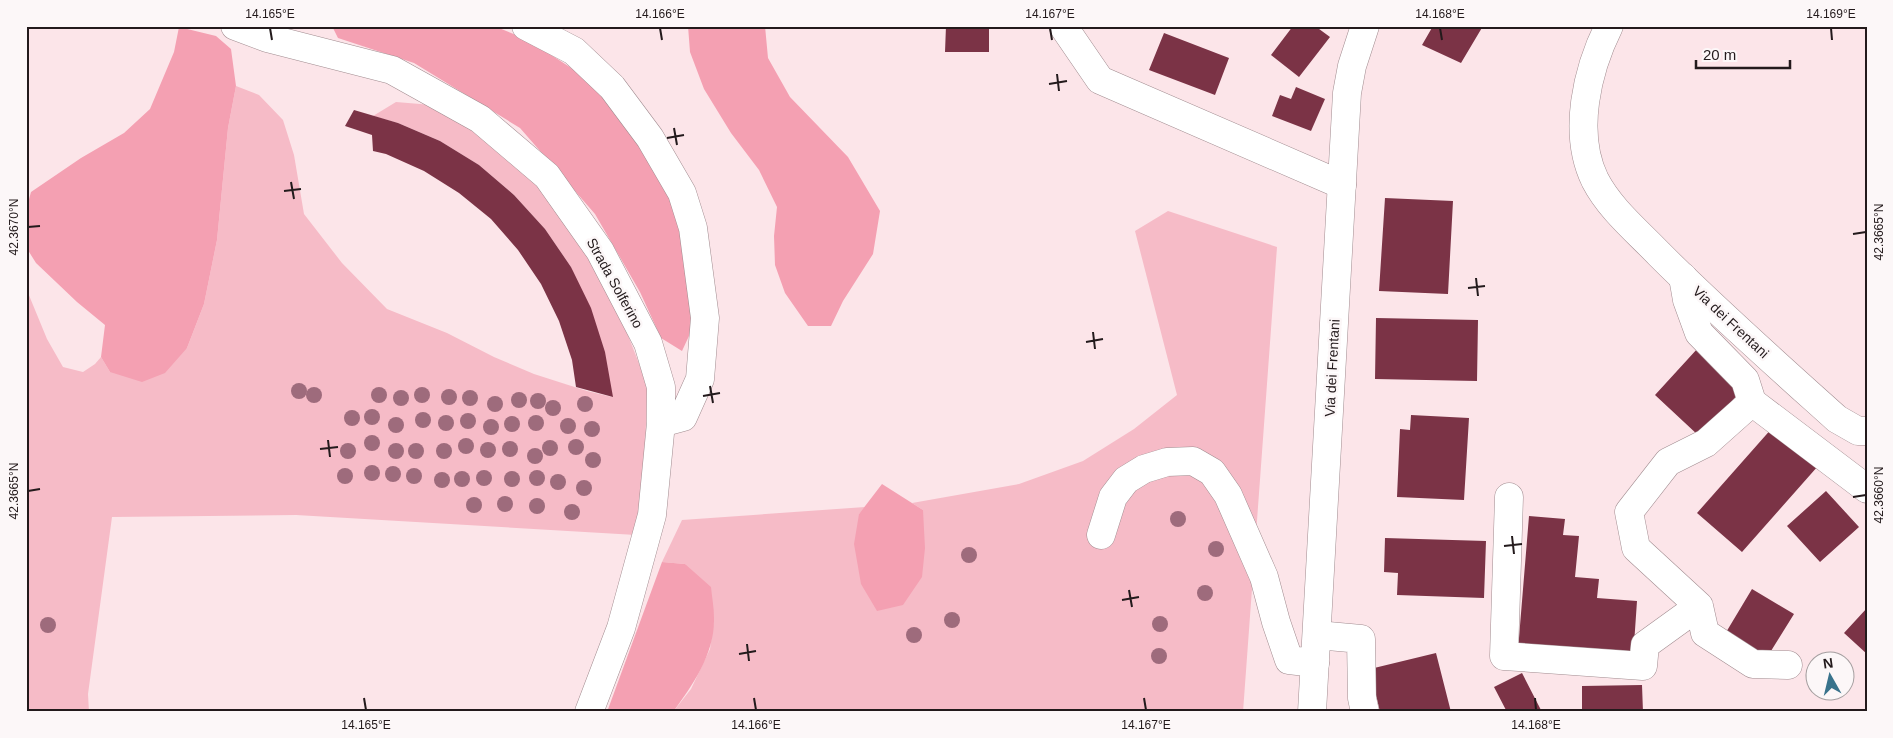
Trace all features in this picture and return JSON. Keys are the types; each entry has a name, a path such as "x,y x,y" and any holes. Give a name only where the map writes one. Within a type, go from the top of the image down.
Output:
{"street":[{"name":"Strada Solferino","path":"235,26 266,38 392,70 480,119 546,176 600,251 648,343 660,387 661,423 652,515 621,628 589,712"},
{"path":"526,26 574,51 612,87 650,138 682,193 693,228 706,318 700,379 683,417 661,423"},
{"path":"1063,26 1100,80 1342,185"},
{"name":"Via dei Frentani","path":"1312,712 1347,93 1352,66 1365,26"},
{"name":"Via dei Frentani","path":"1609,26 1584,97 1584,144 1595,179 1615,210 1683,278 1837,419 1858,431 1867,431"},
{"path":"1683,278 1687,300 1700,333 1745,380 1752,402 1867,489"},
{"path":"1752,402 1706,443 1668,462 1629,512 1636,548 1699,606 1705,633 1753,664 1788,665"},
{"path":"1101,535 1113,497 1126,480 1144,470 1167,462 1194,461 1212,472 1228,495 1264,577 1289,660 1315,663"},
{"path":"1510,497 1504,656 1643,666 1645,645 1699,606"},
{"path":"1317,634 1361,639 1362,698 1365,712"}],"shaded area":[{"path":"332,26 494,26 528,40 596,84 655,156 687,234 695,323 682,351 661,338 640,292 595,214 520,128 414,63 338,38"},
{"path":"688,26 765,26 768,58 790,97 848,157 880,211 873,254 843,301 831,326 808,326 785,293 775,265 774,236 777,207 759,170 731,133 704,89 690,52"},
{"path":"179,27 216,36 231,49 236,86 228,128 217,240 204,304 187,348 165,373 142,382 110,372 101,357 105,325 77,302 36,263 26,247 26,210 31,192 81,158 124,133 150,109 174,52"},
{"path":"236,86 259,95 283,120 294,155 304,214 342,263 387,309 447,333 494,357 534,374 612,397 571,267 545,229 514,195 479,165 440,141 398,123 373,116 396,102 432,105 479,135 541,184 587,246 622,320 647,384 644,500 636,535 296,515 112,517 88,694 89,712 26,712 26,288 47,339 63,367 83,372 95,364 101,357 110,372 187,348 204,304 217,240 228,128"},
{"path":"1168,211 1277,247 1243,712 673,712 691,689 710,649 714,620 685,564 662,562 682,520 865,507 859,514 923,510 912,503 1019,484 1083,461 1134,429 1177,395 1135,231"},
{"path":"882,484 923,510 925,548 922,577 903,605 877,611 861,584 854,544 859,514"},
{"path":"662,562 685,564 711,587 714,614 711,644 707,656 695,680 673,712 607,712"}],"building":[{"path":"946,26 989,26 989,52 945,52"},
{"path":"1293,26 1315,26 1330,37 1299,77 1271,55"},
{"path":"1433,26 1483,26 1461,63 1422,45"},
{"path":"1164,33 1229,58 1215,95 1149,70"},
{"path":"1296,87 1325,99 1311,131 1272,116 1280,95 1291,99"},
{"path":"354,110 398,123 440,141 479,165 514,195 545,229 571,267 591,308 605,352 613,397 576,387 572,360 559,321 541,284 518,250 491,219 459,193 424,171 386,154 373,151 372,135 345,126"},
{"path":"1385,198 1453,201 1448,294 1379,291"},
{"path":"1376,318 1478,320 1477,381 1375,379"},
{"path":"1698,348 1743,389 1699,436 1655,395"},
{"path":"1411,415 1469,418 1464,500 1397,497 1400,429 1410,430"},
{"path":"1773,427 1818,466 1742,552 1697,513"},
{"path":"1826,491 1859,527 1820,562 1787,526"},
{"path":"1529,516 1565,519 1563,535 1579,536 1575,577 1599,579 1597,598 1637,601 1633,659 1518,650"},
{"path":"1385,538 1486,541 1484,598 1397,595 1398,573 1384,572"},
{"path":"1752,589 1794,614 1766,659 1725,634"},
{"path":"1867,608 1867,654 1844,633"},
{"path":"1436,653 1451,712 1380,712 1370,669"},
{"path":"1522,673 1542,712 1507,712 1494,687"},
{"path":"1642,685 1643,712 1582,712 1582,686"}]}
